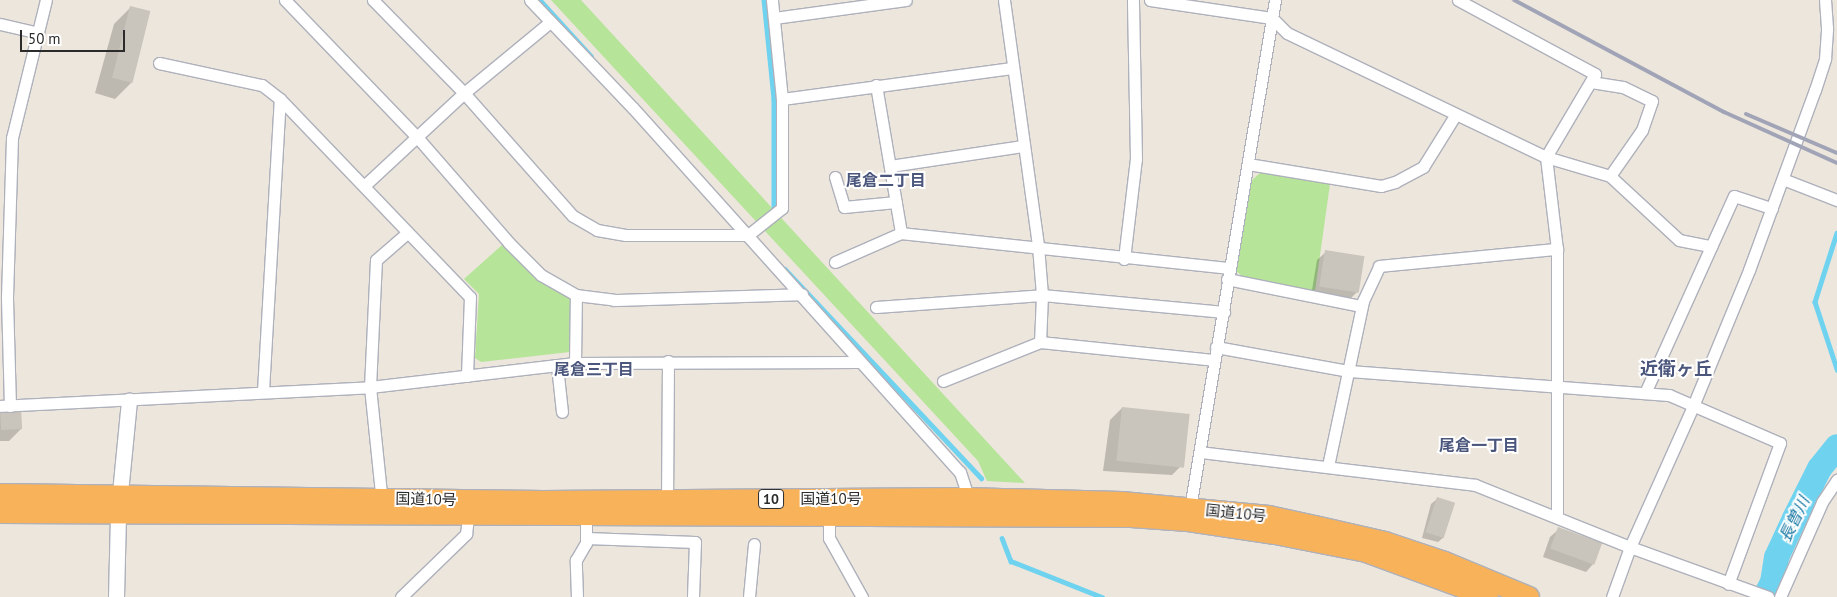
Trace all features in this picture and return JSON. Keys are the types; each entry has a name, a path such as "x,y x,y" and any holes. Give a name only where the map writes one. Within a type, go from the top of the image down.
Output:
{"highway":[{"name":"国道10号","path":"0,494 119,504 586,509 967,498 1122,502 1189,514 1366,552 1488,597"},
{"name":"国道10号","path":"0,513 119,504"},
{"name":"国道10号","path":"667,508 829,514 1189,514 1269,516 1385,542 1445,562 1529,597"}],"street":[{"path":"46,0 12,138 5,221 5,406 128,401 263,391 370,386 574,363 668,361 859,362"},
{"path":"285,0 417,137 508,243 541,275 576,294 614,300 802,294"},
{"path":"373,0 464,93 573,216 597,230 626,236 748,235 782,208 782,98 772,0"},
{"path":"530,0 802,294 859,362 960,472 967,498 985,515"},
{"path":"774,18 906,0"},
{"path":"1004,0 1038,246 1042,295 1040,342"},
{"path":"1124,259 1136,159 1133,0"},
{"path":"1150,0 1272,18 1287,33 1546,157 1610,176 1679,240 1711,246"},
{"path":"1189,514 1275,0"},
{"path":"1458,0 1595,74 1546,157 1557,249 1557,517"},
{"path":"1612,597 1630,548 1693,406 1783,178 1825,59 1827,28 1825,0"},
{"path":"365,185 464,93 550,22"},
{"path":"0,24 38,34"},
{"path":"159,63 262,85 280,99 365,185 407,233 470,297 467,376"},
{"path":"782,98 1012,68"},
{"path":"1591,82 1623,87 1652,102 1642,130 1610,176"},
{"path":"876,85 901,233"},
{"path":"263,391 280,99"},
{"path":"1248,164 1381,186 1395,182 1423,167 1456,114"},
{"path":"890,166 1024,146"},
{"path":"835,177 844,207 896,202"},
{"path":"1783,178 1837,200"},
{"path":"1645,393 1734,196 1772,208"},
{"path":"382,507 370,386 376,260 407,233"},
{"path":"835,262 901,233 1038,246 1228,273 1361,306"},
{"path":"1328,466 1361,306 1379,266 1557,249"},
{"path":"574,363 576,294"},
{"path":"876,307 1042,295 1224,312"},
{"path":"943,381 1040,342 1214,360"},
{"path":"1216,347 1348,371 1668,395 1780,443 1728,584"},
{"path":"667,508 668,361"},
{"path":"557,366 562,412"},
{"path":"116,597 119,504 128,401"},
{"path":"1200,452 1474,485 1630,548 1768,597"},
{"path":"1780,597 1822,502 1837,480"},
{"path":"400,597 466,534 468,508"},
{"path":"577,597 576,560 586,538 586,509"},
{"path":"829,514 829,538 862,597"},
{"path":"586,538 695,542 693,597"},
{"path":"749,597 754,544"}],"green space":[{"path":"551,0 581,0 1025,483 987,481 978,461"},
{"path":"1261,172 1330,184 1315,291 1242,276 1236,271 1251,181"},
{"path":"502,245 534,276 573,300 570,352 481,362 475,358 479,294 464,279"}],"building":[{"path":"130,6 150,11 132,83 112,78"},
{"path":"1325,250 1365,256 1359,293 1319,287"},
{"path":"21,407 22,429 1,430 0,408"},
{"path":"1122,407 1190,414 1184,468 1116,461"},
{"path":"1437,497 1455,503 1444,538 1426,532"},
{"path":"1558,527 1602,543 1594,565 1550,549"}],"waterway":[{"path":"540,0 591,56"},
{"path":"764,0 774,99 774,213"},
{"path":"1837,233 1815,302 1837,369"},
{"path":"785,269 981,478"},
{"name":"長曽川","path":"1764,597 1772,582 1776,557 1794,518 1819,468 1837,446"},
{"path":"1002,538 1011,561 1102,597"}],"railway":[{"path":"1514,0 1724,112 1837,163"},
{"path":"1746,114 1837,153"}],"district":[{"name":"尾倉二丁目","path":"886,180"},
{"name":"尾倉三丁目","path":"594,369"},
{"name":"近衛ヶ丘","path":"1676,369"},
{"name":"尾倉一丁目","path":"1479,445"}]}
